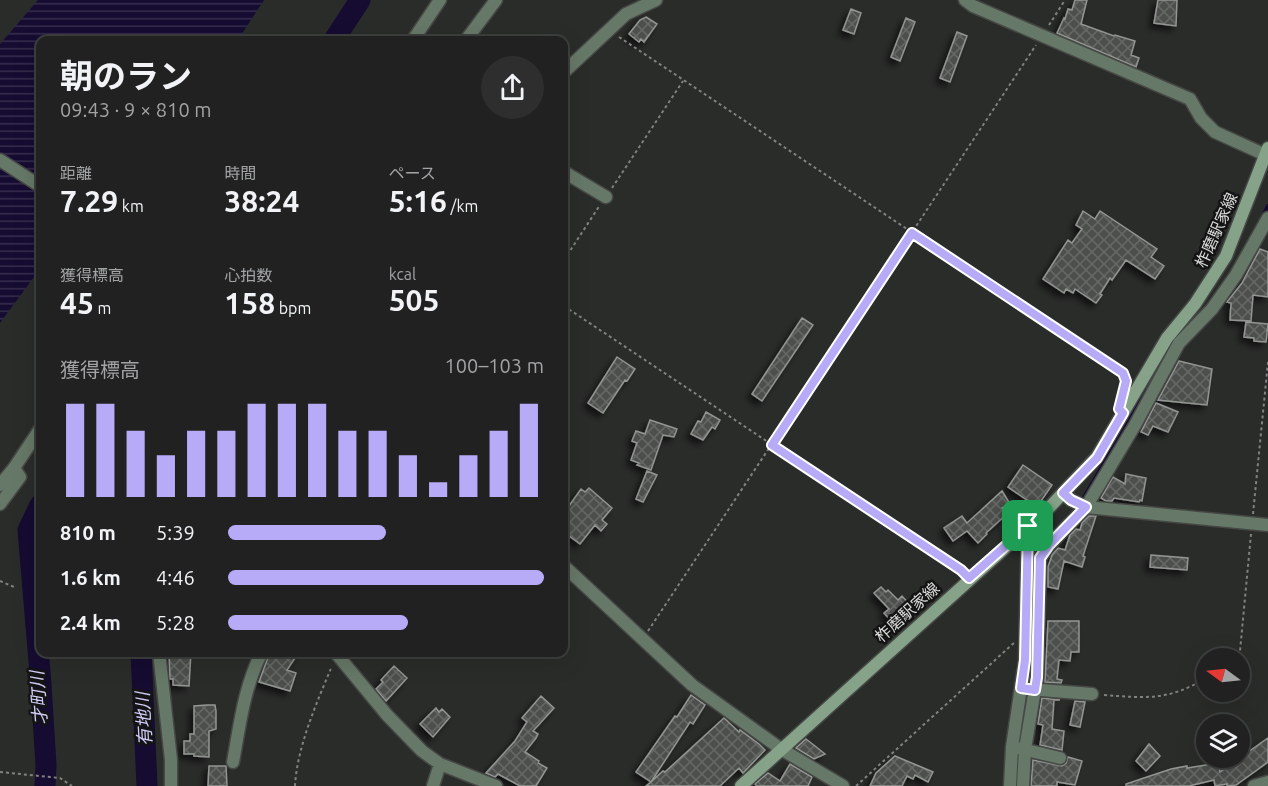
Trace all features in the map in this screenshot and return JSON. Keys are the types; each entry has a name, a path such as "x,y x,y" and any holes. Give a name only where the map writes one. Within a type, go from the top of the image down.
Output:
{"main road":[{"name":"柞磨駅家線","path":"741,786 969,578 1028,526 1067,496 1097,458 1167,338 1209,285 1226,256 1267,153"}],"street":[{"path":"416,36 440,0"},
{"path":"469,36 496,0"},
{"path":"568,68 626,14 656,0"},
{"path":"965,0 973,6 1190,99 1202,118 1215,132 1267,153"},
{"path":"0,160 36,183"},
{"path":"568,175 606,197"},
{"path":"1023,786 1025,749 1037,677 1040,558 1049,545 1086,507 1135,425 1179,342 1212,309 1236,275 1268,218"},
{"path":"0,485 36,435"},
{"path":"0,504 20,477 14,468"},
{"path":"1067,496 1086,507 1268,525"},
{"path":"1010,786 1012,747 1021,688 1025,638 1028,526"},
{"path":"568,571 692,685 781,749 843,786"},
{"path":"160,657 171,760 171,786"},
{"path":"233,762 244,699 260,657"},
{"path":"339,657 387,715 422,751 440,764 496,786"},
{"path":"1021,688 1092,694"},
{"path":"1012,747 1060,758"},
{"path":"433,786 440,764"},
{"path":"1254,786 1268,782"}],"path":[{"path":"643,639 1065,0"},
{"path":"608,31 1123,373 1126,381 1124,390"},
{"path":"568,254 683,81"},
{"path":"568,309 961,570 969,578"},
{"path":"0,581 14,587"},
{"path":"856,786 1018,639 1025,638"},
{"path":"295,786 303,747 335,657"},
{"path":"1092,694 1151,699 1176,693 1196,683"},
{"path":"0,772 60,778 72,786"}],"shaded area":[{"path":"38,0 264,0 241,36 36,36 36,274 0,323 0,44"}],"building":[{"path":"1075,0 1087,0 1081,24 1135,41 1131,55 1139,58 1136,67 1057,33 1068,9 1072,10"},
{"path":"1158,0 1177,0 1176,26 1154,23"},
{"path":"851,9 861,13 854,34 843,30"},
{"path":"646,17 657,24 644,42 641,39 639,42 629,34 640,20"},
{"path":"906,18 915,22 900,61 891,57"},
{"path":"957,32 967,36 950,82 940,78"},
{"path":"1083,211 1095,219 1100,211 1157,249 1151,257 1164,266 1155,279 1126,260 1112,280 1110,278 1096,303 1075,289 1073,293 1066,289 1064,293 1043,279 1068,240 1072,243 1082,229 1076,225"},
{"path":"1260,249 1268,252 1268,297 1253,295 1251,321 1230,320 1231,303 1227,302 1242,283"},
{"path":"802,318 813,325 762,401 752,394"},
{"path":"1246,322 1268,324 1266,342 1244,337"},
{"path":"617,357 635,369 603,413 588,403"},
{"path":"1179,361 1212,369 1207,405 1158,400"},
{"path":"1156,403 1178,412 1168,432 1153,426 1148,435 1141,432"},
{"path":"706,412 720,420 715,429 712,427 703,440 691,434"},
{"path":"650,420 677,429 674,437 663,435 651,470 631,460 637,443 632,441 636,431 645,434"},
{"path":"1023,465 1052,485 1037,507 1008,487"},
{"path":"647,471 657,475 643,502 636,499"},
{"path":"1126,474 1146,478 1142,501 1114,498 1112,501 1106,501 1101,498 1113,477 1125,484"},
{"path":"589,488 612,508 602,520 607,524 601,531 595,525 580,544 568,535 568,507 581,489 585,492"},
{"path":"1002,491 1010,504 1002,508 1008,513 978,543 967,531 953,541 944,528 962,516 967,523"},
{"path":"1089,516 1096,516 1083,556 1085,557 1082,567 1064,561 1058,589 1048,587 1048,567 1052,555 1058,548 1065,550 1070,535 1076,529 1080,530 1082,523"},
{"path":"1151,555 1188,558 1187,570 1150,567"},
{"path":"881,587 886,592 888,590 898,600 902,596 913,608 895,625 884,613 889,609 874,593"},
{"path":"1048,621 1079,621 1079,652 1071,652 1070,661 1059,660 1057,679 1062,680 1061,683 1045,682"},
{"path":"169,657 191,657 189,686 173,685 173,679 170,679"},
{"path":"268,657 296,657 287,670 296,673 290,691 259,682"},
{"path":"394,666 407,678 386,701 376,689"},
{"path":"691,695 705,705 693,724 690,722 651,782 636,772"},
{"path":"541,696 554,708 533,731 538,734 525,752 547,768 536,786 520,786 498,774 495,777 486,773 515,741 527,722 522,718"},
{"path":"1042,698 1060,700 1054,700 1052,729 1064,731 1062,750 1040,745 1043,725 1038,724"},
{"path":"1075,701 1085,702 1080,727 1070,725"},
{"path":"215,705 216,729 209,731 209,757 184,754 184,741 190,741 190,734 194,734 194,706"},
{"path":"436,708 439,712 442,709 450,717 433,737 420,724"},
{"path":"724,718 739,732 740,730 765,750 743,773 739,768 720,786 646,786 663,771 665,772"},
{"path":"1268,738 1268,762 1236,785 1215,786 1214,780 1189,786 1126,786 1126,784 1171,769 1187,766 1187,768 1219,768 1220,772 1226,768 1250,768 1250,751"},
{"path":"806,739 825,754 814,759 796,748"},
{"path":"1149,744 1160,756 1146,771 1136,761"},
{"path":"895,756 933,772 928,782 915,775 913,779 907,776 902,786 870,786 876,773"},
{"path":"1068,757 1082,761 1075,785 1057,782 1057,786 1031,786 1033,760 1062,766"},
{"path":"790,764 812,777 808,786 757,786 755,784 768,773 780,781"},
{"path":"209,766 226,766 227,786 208,786"}],"waterway":[{"name":"有地川","path":"337,36 360,0"},
{"path":"1263,216 1268,206"},
{"path":"1082,501 1146,391"},
{"name":"才町川","path":"36,513 28,530 36,625"},
{"path":"1033,609 1035,560"},
{"name":"才町川","path":"39,657 46,765 45,786"},
{"name":"有地川","path":"141,657 147,786"}],"route":[{"path":"912,233 1123,373 1126,381 1119,409 1123,413 1097,458 1063,493 1071,500 1086,507 1049,545 1040,558 1035,690 1021,688 1025,660 1028,526 969,578 961,570 772,445 912,233"}]}
